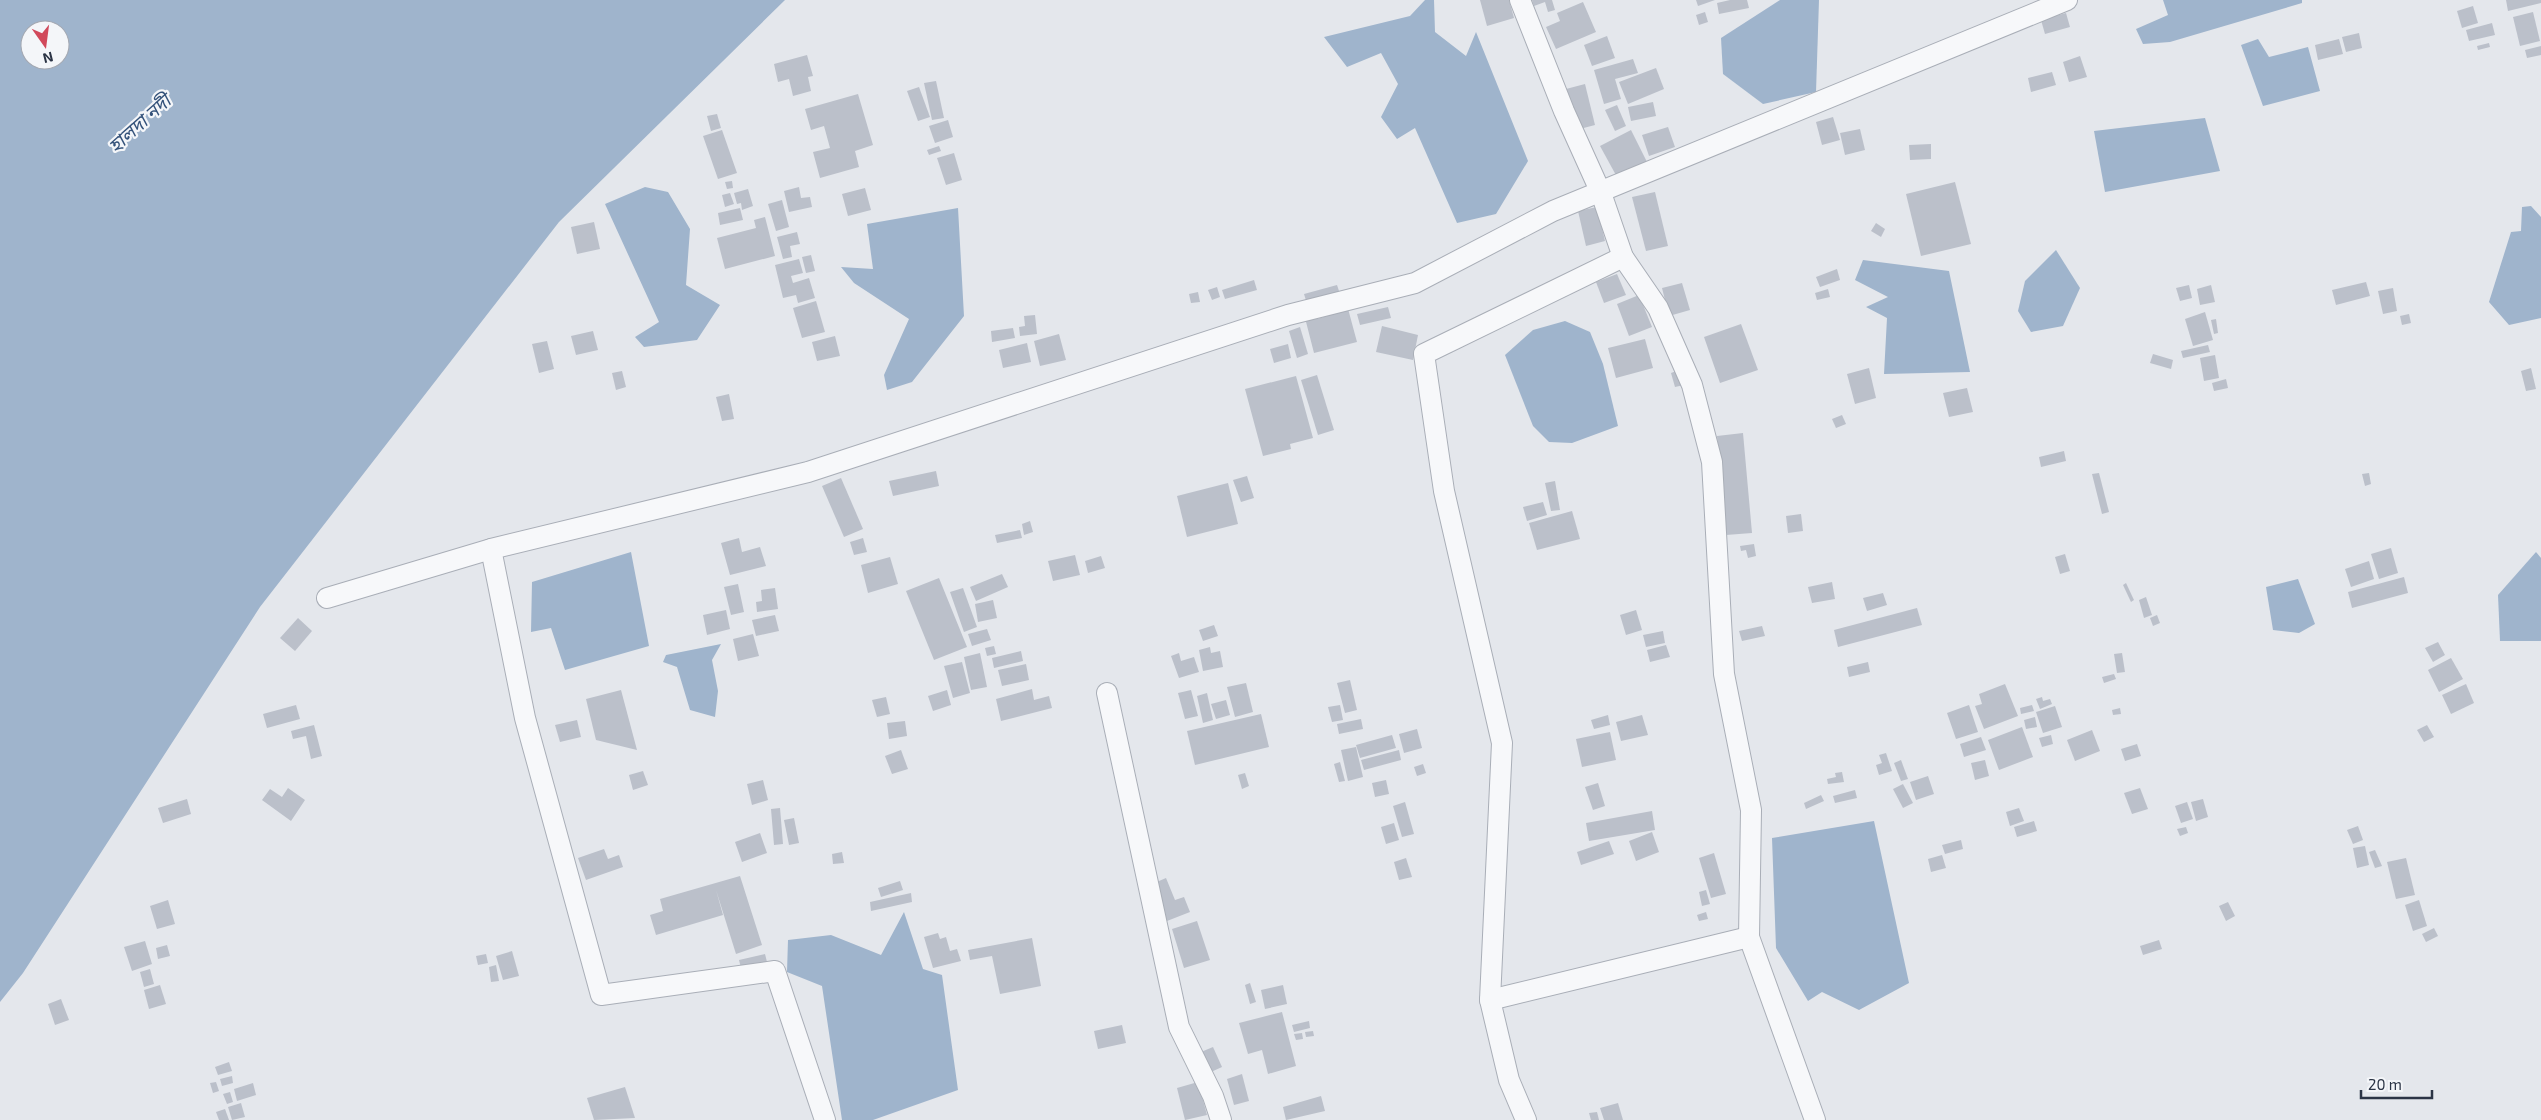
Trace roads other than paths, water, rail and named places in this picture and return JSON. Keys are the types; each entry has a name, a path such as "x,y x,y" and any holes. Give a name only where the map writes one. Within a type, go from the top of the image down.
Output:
{"street":[{"path":"1520,0 1564,111 1601,193 1623,257 1658,308 1692,385 1712,462 1724,674 1751,810 1749,937 1814,1120"},
{"path":"326,598 491,548 808,472 1288,315 1416,283 1553,211 1601,193 2067,0"},
{"path":"1526,1120 1509,1080 1490,1000 1502,742 1444,491 1424,354 1623,257"},
{"path":"491,548 525,718 601,995 775,971 825,1120"},
{"path":"1107,693 1179,1027 1213,1096 1220,1120"},
{"path":"1490,1000 1749,937"}],"water":[{"name":"হালদা নদী","path":"0,0 785,0 559,222 260,607 23,973 0,1002"},
{"path":"1425,0 1434,0 1435,32 1466,56 1476,32 1528,161 1496,214 1457,223 1415,128 1397,139 1381,117 1398,84 1381,53 1347,67 1324,37 1410,16"},
{"path":"1780,0 1819,0 1816,92 1763,104 1723,74 1721,38"},
{"path":"2163,0 2302,0 2302,3 2170,42 2143,44 2136,29 2168,15"},
{"path":"2258,39 2269,57 2308,47 2320,91 2263,106 2241,45"},
{"path":"2205,118 2220,171 2105,192 2094,131"},
{"path":"645,187 668,192 690,229 686,285 720,305 697,340 644,347 635,337 659,322 605,204"},
{"path":"2531,206 2541,217 2541,318 2509,325 2489,302 2511,232 2521,231 2522,207"},
{"path":"958,208 964,316 912,382 887,390 884,375 909,319 854,283 841,267 873,269 867,224"},
{"path":"2056,250 2080,288 2063,326 2031,332 2018,311 2025,281"},
{"path":"1863,260 1949,271 1970,372 1884,374 1887,318 1866,307 1888,297 1855,280"},
{"path":"1565,321 1590,332 1603,364 1618,426 1572,443 1549,442 1533,426 1505,355 1533,330"},
{"path":"631,552 649,646 565,670 551,628 531,632 532,582"},
{"path":"2536,552 2541,558 2541,641 2500,641 2498,595"},
{"path":"2298,579 2315,624 2299,633 2273,630 2266,587"},
{"path":"721,644 712,660 718,691 715,717 690,710 677,667 663,662 666,655"},
{"path":"1874,821 1909,983 1859,1010 1822,992 1808,1001 1776,948 1772,838"},
{"path":"904,912 923,969 942,975 958,1090 873,1120 842,1120 822,986 787,972 788,940 831,935 881,955"}]}
